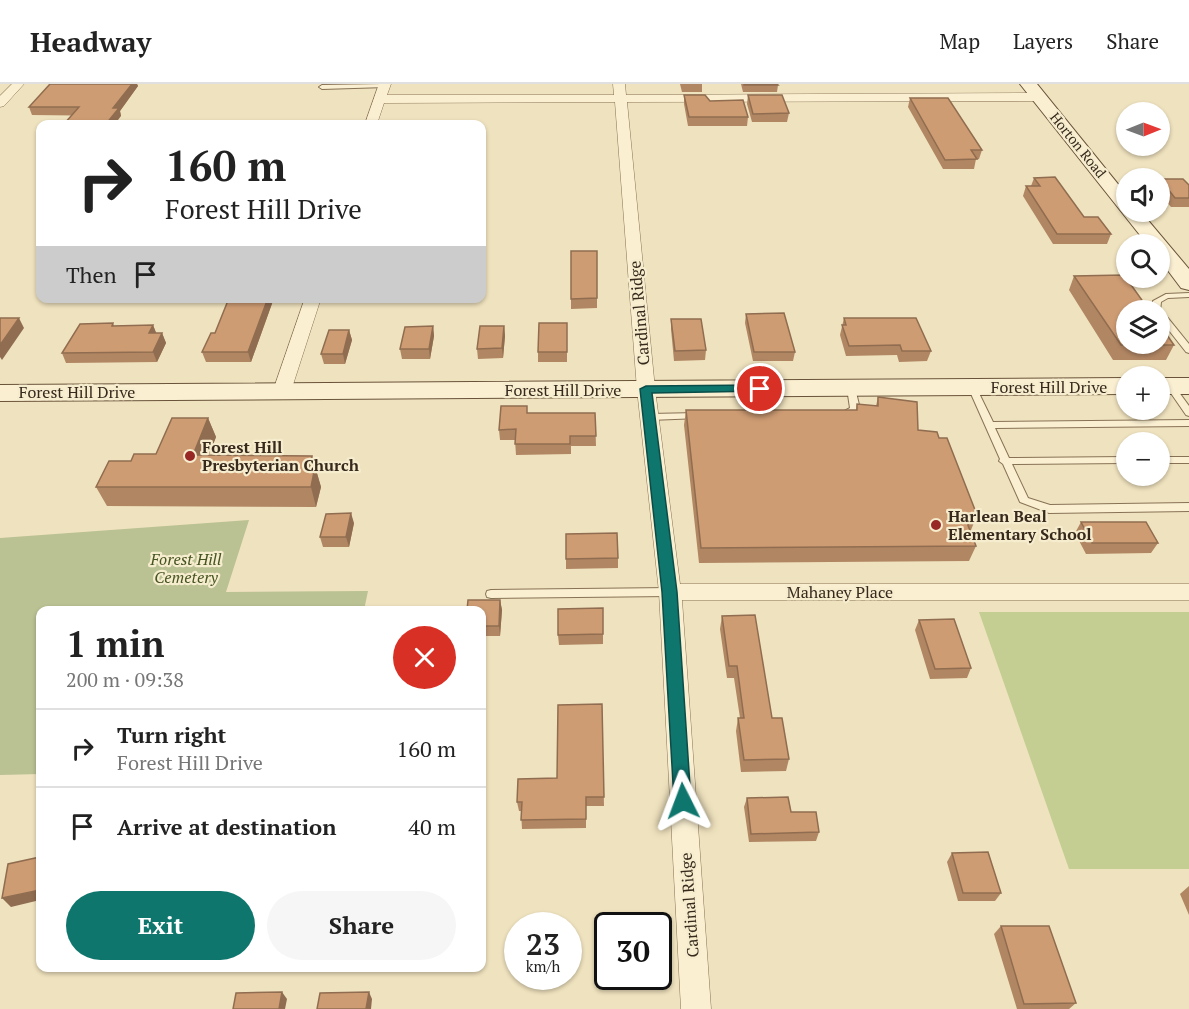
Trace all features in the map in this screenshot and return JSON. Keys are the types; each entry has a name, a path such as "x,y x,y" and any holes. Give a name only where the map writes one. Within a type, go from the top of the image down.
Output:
{"street":[{"path":"0,103 18,84"},
{"path":"372,120 384,85"},
{"path":"380,99 619,91 1034,91"},
{"name":"Cardinal Ridge","path":"619,91 646,389 670,592 696,1009"},
{"name":"Horton Road","path":"1034,91 1116,194"},
{"path":"1139,222 1149,234"},
{"path":"1170,260 1189,284"},
{"path":"282,391 311,303"},
{"name":"Forest Hill Drive","path":"0,393 1116,386"},
{"name":"Mahaney Place","path":"670,592 1189,592"}],"lane":[{"path":"321,87 384,85"},
{"path":"1158,300 1166,296 1189,294"},
{"path":"1170,327 1189,350"},
{"path":"1173,386 1189,413"},
{"path":"972,387 1004,461 1024,500 1049,509 1189,507"},
{"path":"835,415 845,415 855,409 851,388"},
{"path":"650,417 708,416"},
{"path":"988,425 1189,423"},
{"path":"1004,461 1116,460"},
{"path":"1170,460 1189,460"},
{"name":"Mahaney Place","path":"491,594 670,592"}],"green space":[{"name":"Forest Hill Cemetery","path":"249,520 226,592 368,591 365,606 36,606 36,774 0,775 0,538"},
{"path":"979,612 1189,612 1189,869 1069,869"}],"building":[{"path":"50,84 132,84 113,108 119,108 109,120 68,120 79,107 29,107"},
{"path":"777,84 778,85 744,85"},
{"path":"684,95 705,95 710,101 743,100 748,117 689,117"},
{"path":"748,95 782,95 789,113 753,114"},
{"path":"910,98 948,98 982,150 971,150 977,159 945,160"},
{"path":"1055,177 1084,217 1098,217 1111,234 1057,234 1026,186 1040,186 1034,178"},
{"path":"1170,179 1183,179 1189,185 1189,198 1175,198 1170,192"},
{"path":"571,251 597,251 597,298 571,299"},
{"path":"1116,275 1116,288 1133,288 1142,300 1116,300 1116,338 1074,276"},
{"path":"227,303 266,303 248,352 202,352 211,333 215,333"},
{"path":"784,313 795,352 754,352 746,314"},
{"path":"0,318 19,318 0,345"},
{"path":"844,318 916,318 931,351 902,351 900,345 849,346 842,325 846,325"},
{"path":"671,319 701,319 706,350 675,351"},
{"path":"113,323 112,326 153,325 149,333 162,333 153,352 62,353 80,324"},
{"path":"539,323 567,323 567,352 538,352"},
{"path":"433,326 429,349 400,349 405,327"},
{"path":"480,326 504,326 502,348 477,349"},
{"path":"329,330 349,330 343,354 321,354"},
{"path":"878,397 917,402 918,430 937,432 939,438 947,438 977,515 964,515 976,546 701,548 686,410 857,410 857,404 878,406"},
{"path":"501,406 527,406 527,413 595,413 596,436 570,436 570,444 515,444 516,429 499,430"},
{"path":"172,418 208,418 193,455 312,456 309,468 315,467 311,487 96,487 109,461 131,461 134,454 156,454"},
{"path":"351,513 346,537 320,537 326,514"},
{"path":"1081,522 1146,522 1158,543 1092,543"},
{"path":"617,533 618,558 566,559 566,534"},
{"path":"468,600 500,600 499,626 486,626 486,606 467,606"},
{"path":"603,608 603,634 558,635 558,609"},
{"path":"755,615 772,718 782,718 789,759 744,760 738,718 744,718 737,666 729,666 722,616"},
{"path":"954,619 971,668 935,669 919,620"},
{"path":"602,704 604,797 586,797 586,819 521,820 522,802 517,802 518,779 557,778 558,705"},
{"path":"788,797 791,812 816,812 819,832 751,834 747,798"},
{"path":"988,852 1001,893 963,893 952,853"},
{"path":"36,858 36,891 2,898 8,864"},
{"path":"1001,926 1049,926 1076,1003 1024,1004"},
{"path":"282,992 279,1009 233,1009 236,993"},
{"path":"369,992 366,1009 317,1009 320,993"}],"place":[{"name":"Forest Hill Presbyterian Church","path":"190,456"},
{"name":"Harlean Beal Elementary School","path":"936,525"}],"route":[{"path":"683,801 670,592 646,389 760,389"}]}
